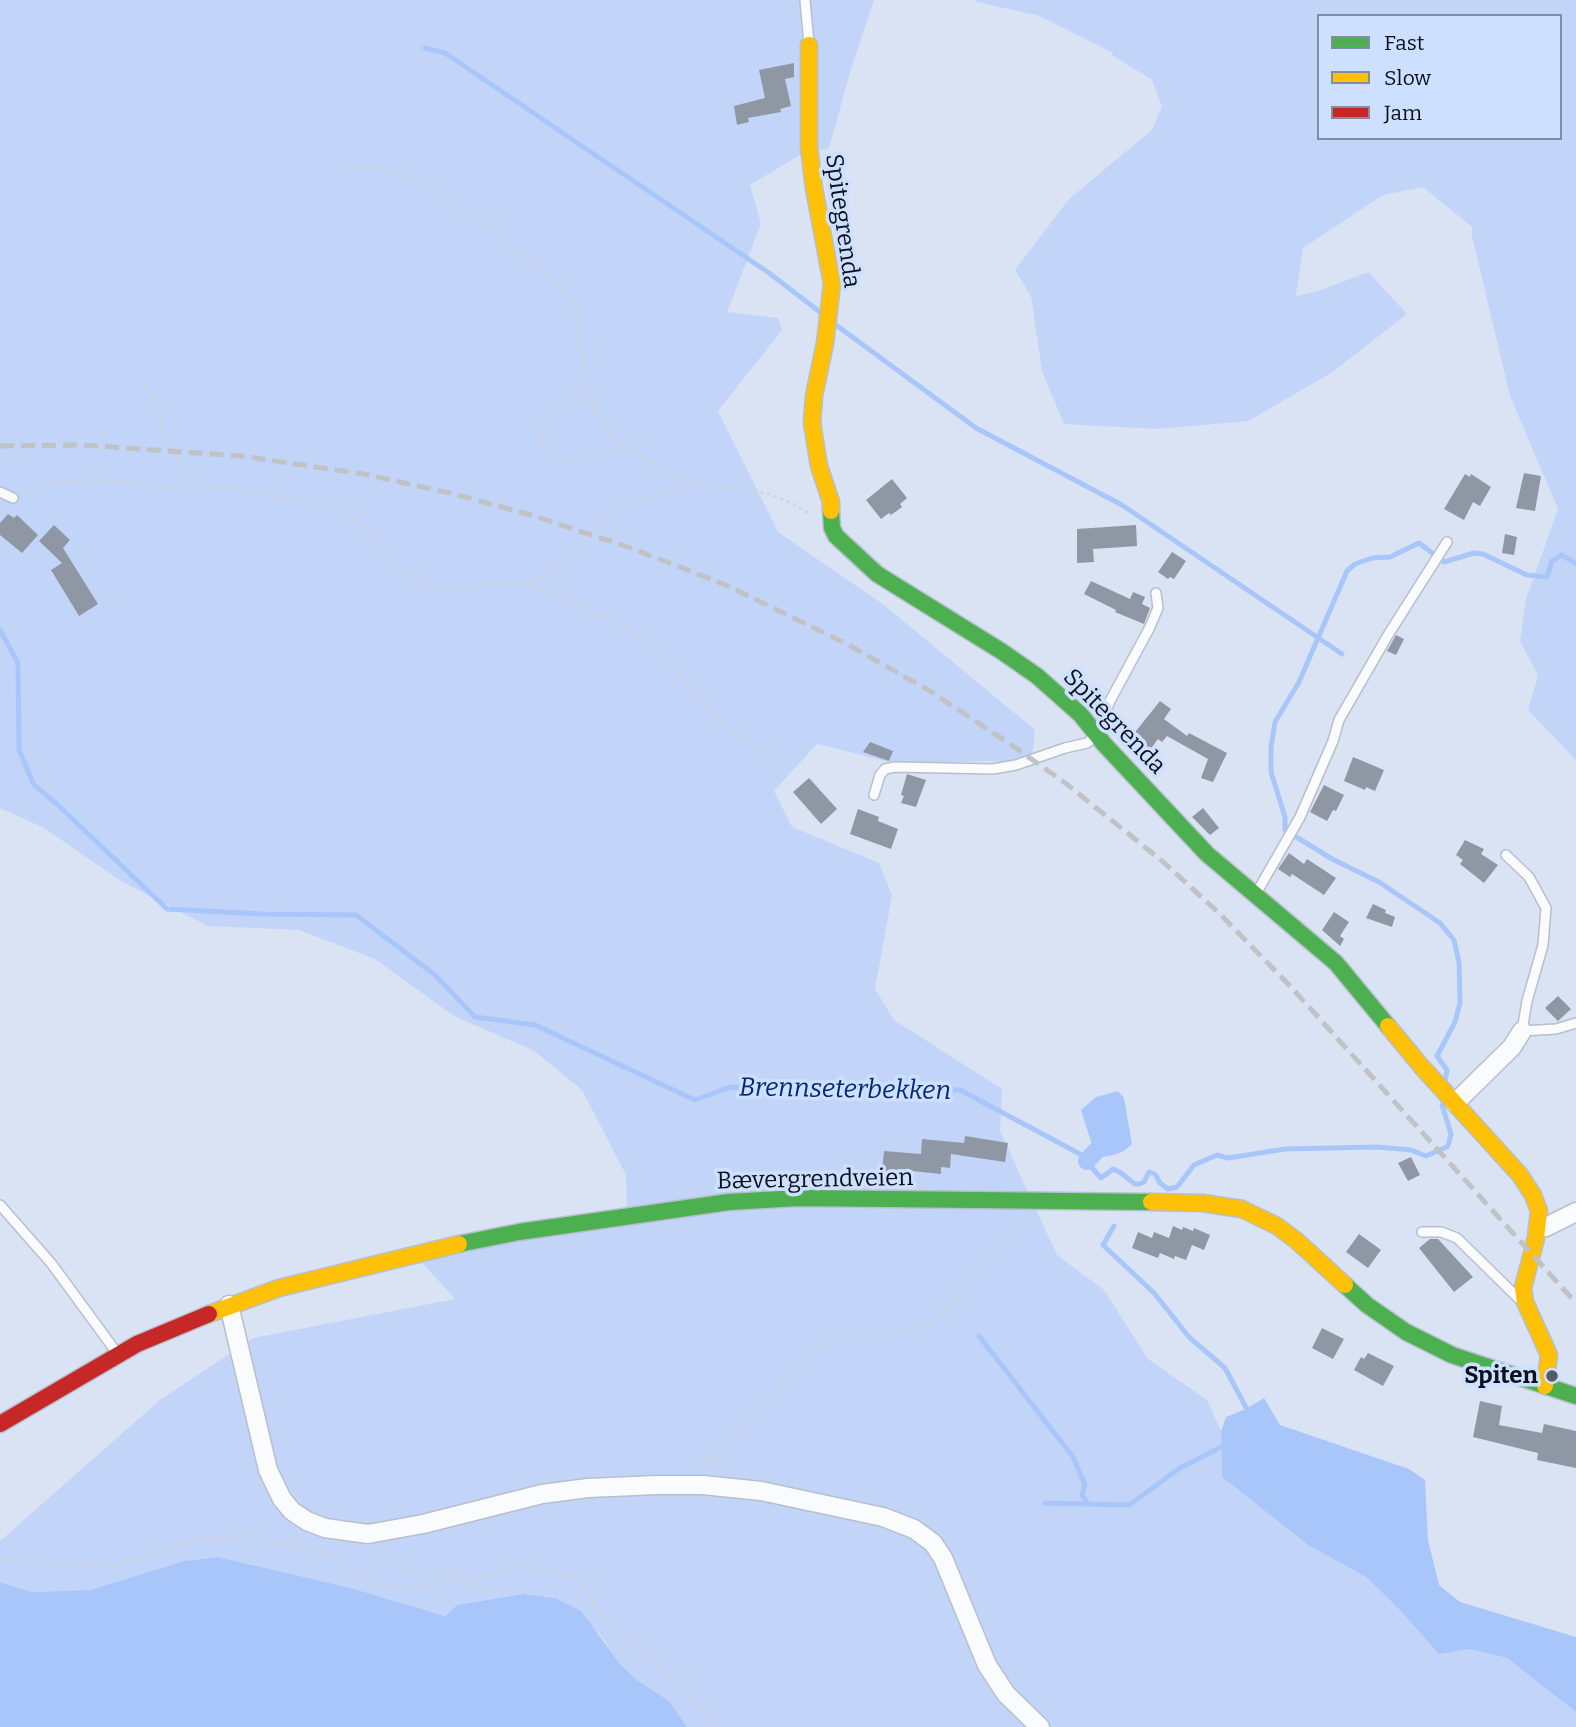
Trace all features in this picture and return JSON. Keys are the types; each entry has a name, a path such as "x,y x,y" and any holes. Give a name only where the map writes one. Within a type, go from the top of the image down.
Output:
{"street":[{"name":"Spitegrenda","path":"809,45 809,147 832,284 812,423 819,466 831,502 832,528 839,541 877,574 1037,676 1081,715 1207,854 1309,937 1336,963 1528,1187 1539,1211 1538,1228 1523,1288 1525,1302 1549,1355 1545,1386"},
{"path":"1455,1103 1512,1047 1522,1031"},
{"name":"Bævergrendveien","path":"0,1424 118,1354 177,1325 292,1285 431,1249 519,1232 729,1202 799,1198 1202,1203 1242,1209 1277,1226 1297,1241 1367,1305 1406,1332 1452,1355 1576,1396"},
{"path":"1538,1228 1546,1227 1576,1212"},
{"path":"229,1305 268,1470 275,1487 292,1511 307,1521 326,1528 368,1534 423,1524 542,1494 614,1486 681,1485 723,1487 791,1497 883,1517 923,1534 933,1543 943,1558 976,1643 996,1680 1041,1727"}],"lane":[{"name":"Spitegrenda","path":"805,0 809,45"},
{"path":"0,492 13,498"},
{"path":"1255,894 1300,817 1333,741 1339,720 1388,635 1447,542"},
{"path":"874,795 880,775 885,769 895,767 981,770 1016,765 1087,743 1097,735 1110,701 1150,627 1158,608 1156,593"},
{"path":"1506,855 1529,877 1546,908 1543,945 1527,1001 1522,1031 1556,1029 1576,1023"},
{"path":"0,1205 51,1264 118,1354"},
{"path":"1422,1231 1441,1231 1457,1238 1525,1302"}],"path":[{"path":"340,171 370,166 431,188 491,227 556,284 576,307 584,378 597,409 611,433 626,445 669,472 699,485 780,497 832,528"},
{"path":"145,385 161,413 168,441 195,486"},
{"path":"597,409 575,397 558,402 547,417 542,430 542,443 550,453 563,461 576,462 626,445"},
{"path":"13,498 52,482 99,480 256,492 321,504 345,512 369,531 391,559 415,580 429,587 457,589 510,584 527,586 557,593 635,633 667,660 724,726 782,763"},
{"path":"527,586 547,574 621,508 672,489 699,485"},
{"path":"681,1485 743,1430 762,1403 806,1356 834,1338 861,1333 897,1333 937,1318 973,1272 983,1268 1003,1250 1044,1202"},
{"path":"0,1556 24,1563 109,1567 198,1538 233,1538 246,1532 260,1541 331,1554 369,1584 415,1588 489,1576 510,1566 526,1566 571,1575 587,1591 601,1613 651,1661 676,1679 715,1727"},
{"path":"368,1534 384,1557 408,1571 456,1572 468,1578 477,1589 498,1591 508,1585"}],"shaded area":[{"path":"0,0 874,0 829,148 800,155 750,185 761,224 727,312 778,318 782,330 718,411 778,532 884,605 1035,730 1031,765 990,761 897,764 817,744 774,791 792,827 879,863 892,895 875,989 894,1020 1002,1089 1000,1131 1057,1255 1104,1290 1148,1359 1207,1400 1221,1431 1222,1477 1308,1545 1366,1577 1439,1653 1468,1649 1507,1658 1576,1712 1576,1727 687,1727 669,1701 637,1680 621,1665 599,1633 555,1598 523,1594 457,1605 445,1616 351,1588 218,1557 184,1561 90,1590 31,1592 0,1582 0,1541 160,1400 253,1338 455,1299 417,1257 627,1208 626,1175 582,1090 533,1050 454,1016 375,959 299,930 208,926 121,881 44,828 0,808"},
{"path":"975,0 1576,0 1576,760 1528,710 1538,675 1520,641 1526,599 1558,509 1510,396 1472,227 1423,187 1383,195 1303,248 1296,296 1321,290 1368,272 1407,314 1331,373 1248,421 1157,429 1064,424 1042,371 1031,296 1015,270 1069,199 1152,130 1162,107 1152,80 1112,55 1113,53 1037,15"},
{"path":"1118,1091 1124,1098 1132,1144 1124,1151 1102,1157 1093,1148 1081,1110 1096,1097"},
{"path":"1264,1398 1280,1425 1409,1469 1425,1480 1428,1540 1439,1585 1460,1602 1576,1637 1576,1712 1507,1658 1468,1649 1439,1654 1366,1577 1308,1545 1222,1477 1221,1431 1226,1417"},
{"path":"218,1557 351,1588 445,1616 457,1605 523,1594 555,1598 581,1611 621,1665 637,1680 669,1701 687,1727 0,1727 0,1582 31,1592 90,1590 184,1561"}],"building":[{"path":"794,63 794,77 785,79 791,106 780,109 781,112 748,118 749,122 737,125 734,106 765,98 759,70"},
{"path":"1524,473 1541,476 1535,511 1516,508"},
{"path":"1465,474 1470,477 1471,474 1491,487 1480,506 1473,502 1464,520 1444,509"},
{"path":"892,479 907,498 900,504 902,507 881,519 866,500"},
{"path":"8,514 14,518 17,515 38,535 22,553 0,535 0,523"},
{"path":"54,525 70,540 63,548 98,604 79,616 51,570 62,563 39,541"},
{"path":"1136,525 1137,546 1093,549 1094,562 1077,563 1077,529"},
{"path":"1505,534 1517,537 1514,555 1502,553"},
{"path":"1172,552 1186,561 1174,579 1168,579 1158,572"},
{"path":"1091,581 1130,599 1133,592 1145,597 1142,604 1150,608 1144,624 1115,612 1116,610 1084,594"},
{"path":"1396,635 1404,639 1396,655 1387,651"},
{"path":"1160,701 1171,709 1164,719 1187,736 1189,733 1227,753 1213,782 1201,778 1208,759 1167,736 1162,742 1158,739 1147,754 1128,741"},
{"path":"870,742 893,751 889,761 863,752"},
{"path":"1353,757 1384,770 1375,791 1366,787 1365,790 1344,781"},
{"path":"907,774 926,780 916,807 901,803"},
{"path":"809,778 837,809 821,824 793,792"},
{"path":"1324,785 1344,795 1327,821 1310,812"},
{"path":"1203,808 1219,828 1210,835 1192,817"},
{"path":"858,809 879,817 878,821 898,829 891,849 850,834"},
{"path":"1465,840 1484,849 1481,854 1498,865 1484,883 1460,864 1463,860 1456,855"},
{"path":"1289,853 1304,864 1307,859 1336,878 1324,895 1292,874 1290,877 1278,869"},
{"path":"1373,904 1395,917 1392,927 1366,918"},
{"path":"1334,912 1349,922 1340,936 1344,939 1340,946 1322,930"},
{"path":"1558,996 1571,1009 1558,1021 1545,1008"},
{"path":"965,1136 1008,1143 1005,1162 951,1154 950,1168 941,1167 941,1174 882,1171 884,1151 921,1154 922,1139 964,1143"},
{"path":"1411,1157 1420,1175 1408,1181 1398,1163"},
{"path":"1173,1226 1182,1230 1183,1227 1193,1231 1194,1228 1210,1235 1204,1250 1192,1245 1186,1260 1175,1256 1174,1259 1160,1253 1158,1258 1132,1248 1138,1232 1152,1238 1154,1232 1169,1238"},
{"path":"1359,1234 1381,1250 1368,1268 1346,1252"},
{"path":"1430,1239 1438,1239 1473,1277 1454,1292 1419,1248"},
{"path":"1322,1328 1344,1339 1333,1359 1312,1348"},
{"path":"1368,1353 1394,1366 1383,1386 1354,1370 1361,1357 1364,1359"},
{"path":"1480,1401 1502,1406 1499,1425 1542,1433 1544,1424 1576,1431 1576,1468 1537,1460 1538,1453 1473,1437"}],"waterway":[{"path":"425,48 445,53 769,273 820,312"},
{"path":"836,325 976,428 1122,505 1342,654"},
{"path":"1445,1081 1447,1070 1437,1056 1455,1022 1460,1003 1459,962 1454,940 1440,923 1379,882 1332,859 1285,830 1285,817 1271,772 1275,722 1299,682 1347,571 1355,564 1372,558 1390,557 1419,543 1444,562 1474,553 1483,554 1527,575 1547,577 1552,561 1562,555 1576,564"},
{"name":"Brennseterbekken","path":"0,630 18,663 19,750 34,785 167,909 356,915 435,975 475,1017 535,1025 695,1100 730,1087 960,1090 1080,1154 1101,1178 1113,1169 1139,1184 1144,1182 1149,1172 1155,1174 1160,1183 1168,1189 1177,1187 1194,1165 1217,1155 1228,1158 1285,1149 1377,1147 1411,1150 1426,1156 1447,1147 1449,1143 1451,1134 1442,1105"},
{"path":"1087,1161 1096,1151"},
{"name":"Brennseterbekken","path":"1114,1226 1103,1245 1154,1293 1189,1337 1225,1368 1250,1415"},
{"path":"979,1336 1073,1457 1085,1485 1082,1495 1087,1502"},
{"path":"1045,1503 1129,1505 1180,1468 1221,1447 1228,1447"}],"railway":[{"path":"0,446 82,445 241,456 364,474 454,494 531,515 631,548 726,585 845,643 930,691 1010,744 1064,782 1161,860 1219,913 1291,987 1576,1303"}],"traffic: fast":[{"path":"831,511 832,528 836,536 877,574 1001,651 1037,676 1081,715 1104,744 1207,854 1336,963 1388,1026"},
{"path":"459,1244 519,1232 729,1202 799,1198 1151,1202"},
{"path":"1345,1285 1367,1305 1406,1332 1452,1355 1576,1396"}],"traffic: slow":[{"path":"809,45 809,147 832,284 812,423 819,466 831,502 831,511"},
{"path":"1388,1026 1520,1175 1533,1195 1539,1211 1536,1238 1523,1288 1525,1302 1549,1355 1545,1386"},
{"path":"1151,1202 1202,1203 1242,1209 1277,1226 1345,1285"},
{"path":"209,1314 279,1288 459,1244"}],"traffic: jam":[{"path":"0,1424 137,1344 209,1314"}],"place":[{"name":"Spiten","path":"1552,1376"}]}
